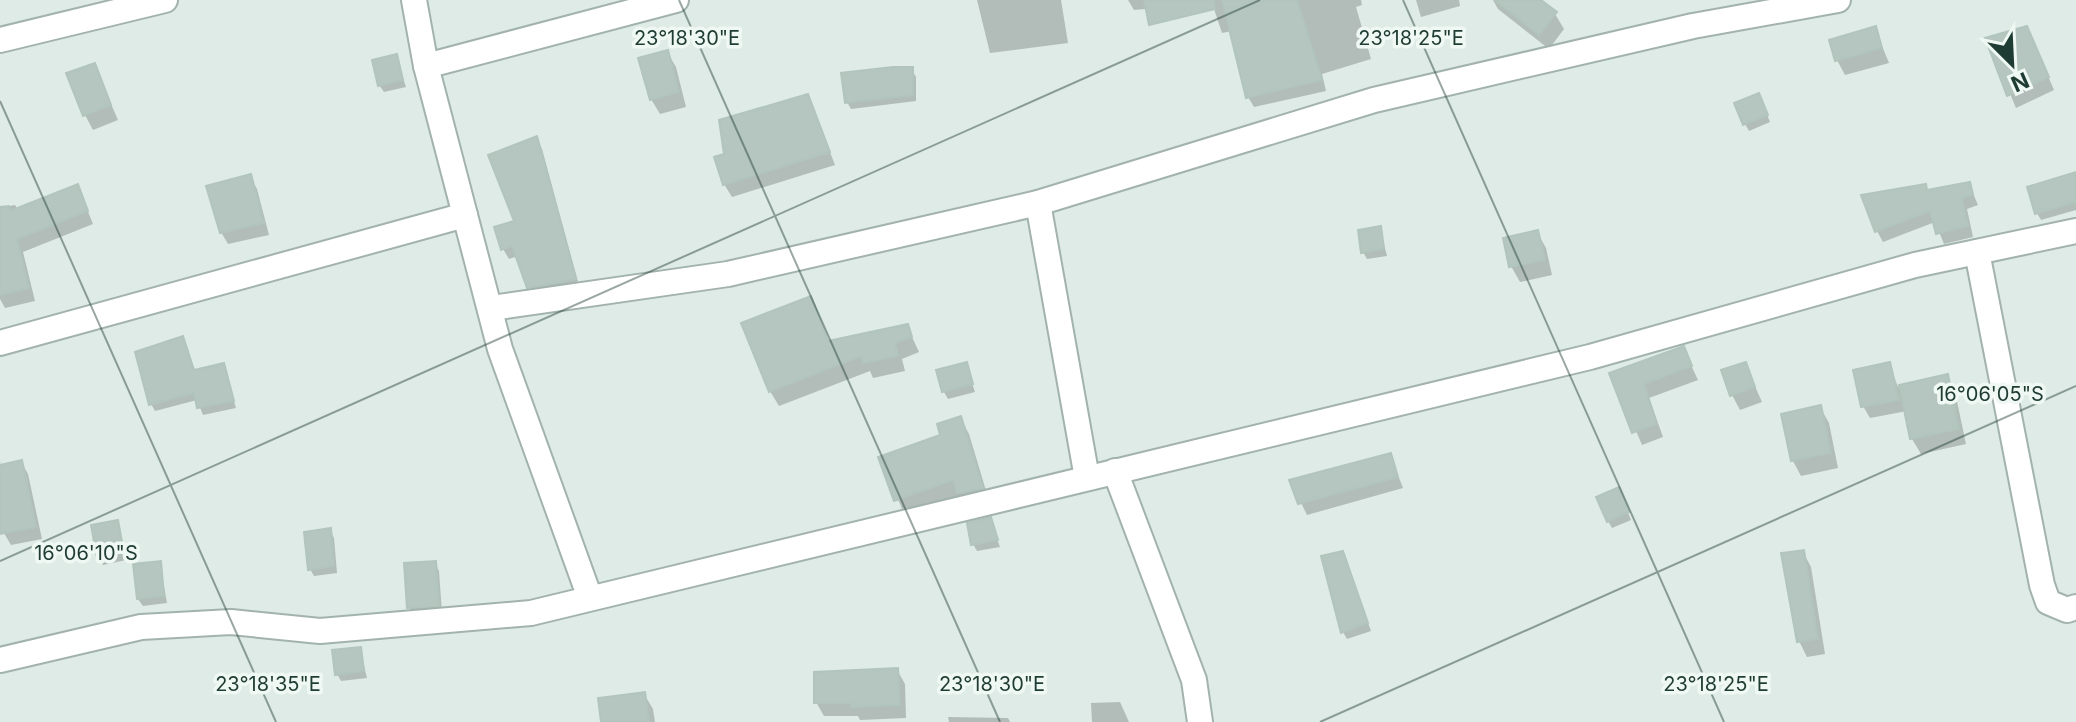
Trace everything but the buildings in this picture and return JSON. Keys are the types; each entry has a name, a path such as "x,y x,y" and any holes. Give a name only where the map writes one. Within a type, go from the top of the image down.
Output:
{"street":[{"path":"0,40 165,0"},
{"path":"414,0 426,66 492,308 500,349 590,598"},
{"path":"426,66 676,0"},
{"path":"492,308 728,274 1038,203 1374,100 1693,26 1838,0"},
{"path":"1038,203 1087,478"},
{"path":"0,343 465,215"},
{"path":"0,660 141,627 231,622 320,631 531,613 1590,357 1915,265 2076,231"},
{"path":"1977,252 2042,585 2048,602 2067,610 2076,607"},
{"path":"1115,471 1194,680 1200,722"}]}
